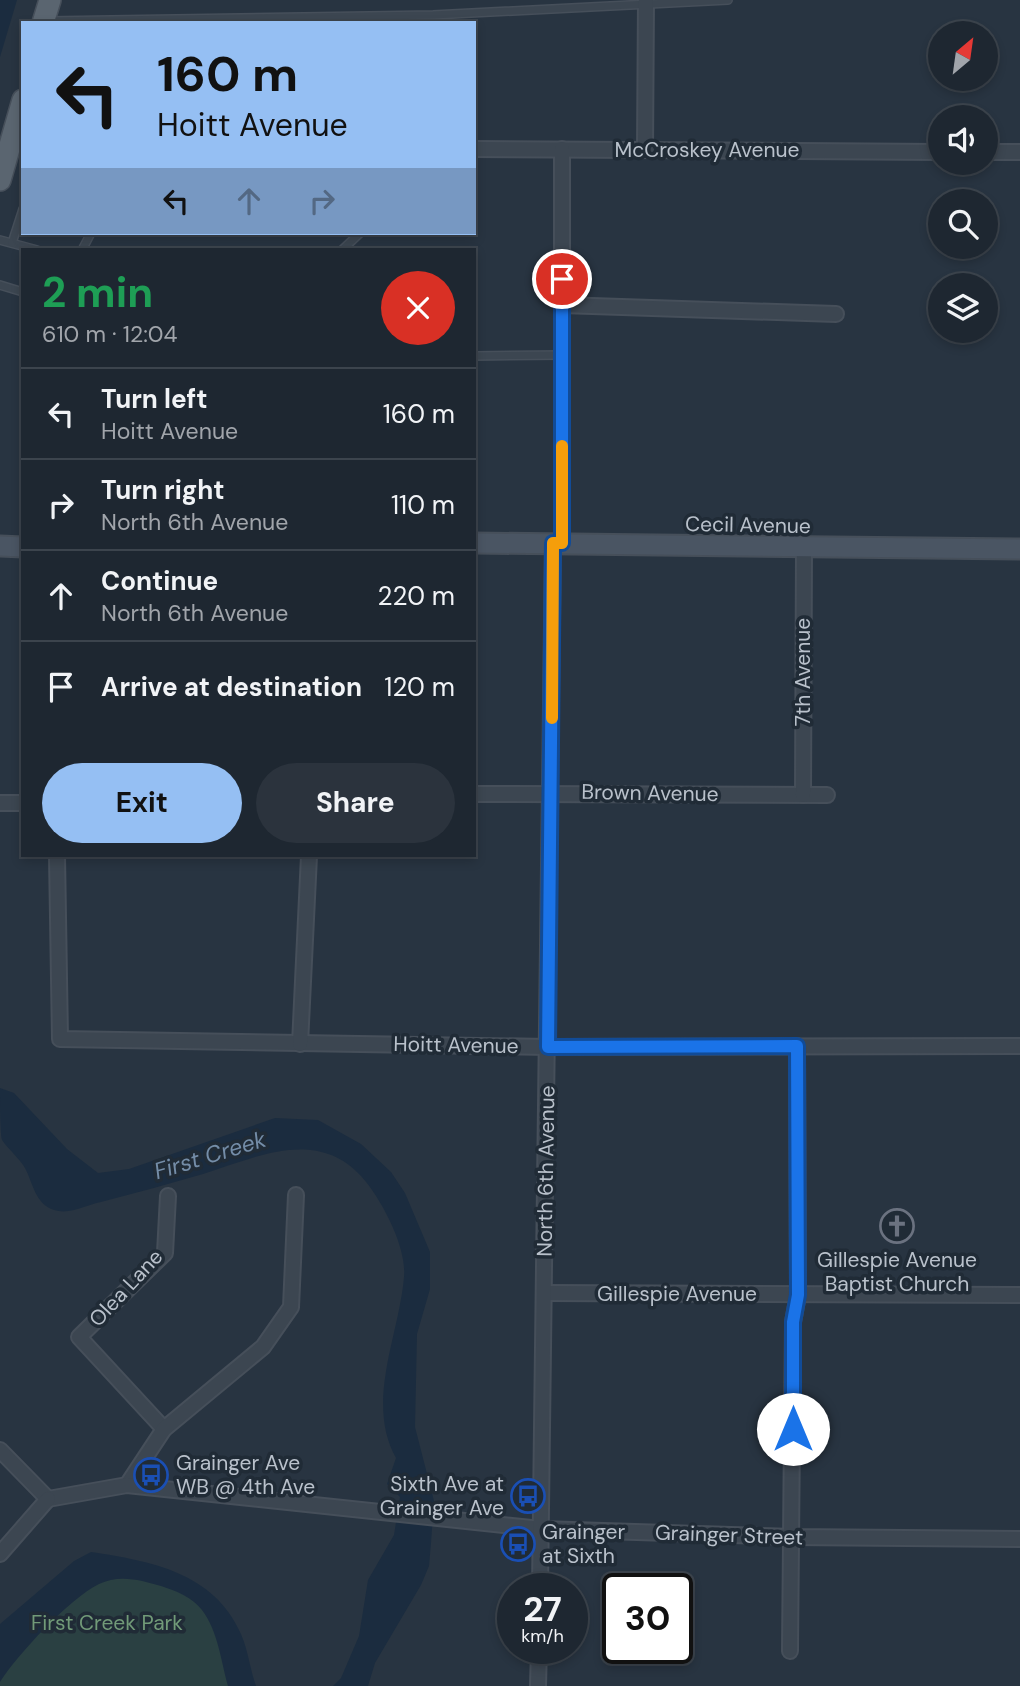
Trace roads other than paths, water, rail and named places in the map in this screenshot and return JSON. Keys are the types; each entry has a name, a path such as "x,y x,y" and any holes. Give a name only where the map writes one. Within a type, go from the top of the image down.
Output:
{"main road":[{"path":"0,180 21,107"}],"street":[{"path":"645,150 646,2"},
{"name":"McCroskey Avenue","path":"476,149 928,152"},
{"name":"North 6th Avenue","path":"540,1573 552,792 562,355 562,149"},
{"path":"998,152 1020,152"},
{"path":"562,305 836,314"},
{"name":"Cecil Avenue","path":"476,543 804,549 1020,549"},
{"path":"0,546 21,547"},
{"name":"7th Avenue","path":"803,795 804,549"},
{"name":"Brown Avenue","path":"476,794 552,792 827,795"},
{"path":"0,803 21,803"},
{"name":"Hoitt Avenue","path":"57,857 60,1039 548,1047 1020,1046"},
{"path":"300,1044 309,857"},
{"path":"790,1651 793,1322 798,1295 797,1046"},
{"path":"127,1485 164,1429 263,1347 291,1307 296,1195"},
{"name":"Olea Lane","path":"164,1429 79,1337 165,1253 168,1196"},
{"name":"Gillespie Avenue","path":"545,1293 1020,1295"},
{"path":"0,1450 48,1499 0,1554"},
{"name":"Grainger Street","path":"48,1499 127,1485 541,1529 792,1537 1020,1539"},
{"path":"538,1686 539,1664"}],"lane":[{"path":"46,14 433,15 646,2 728,0"},
{"path":"12,243 21,215"},
{"path":"344,248 358,235"},
{"path":"0,240 30,248"},
{"path":"0,285 21,291"},
{"path":"476,356 562,355"}],"water":[{"path":"0,0 17,0 0,57"},
{"name":"First Creek","path":"0,1088 14,1093 67,1149 98,1173 129,1169 275,1118 318,1120 361,1144 391,1172 405,1193 430,1252 430,1289 417,1334 415,1427 434,1501 431,1543 429,1566 421,1585 375,1663 368,1686 333,1686 341,1678 359,1636 368,1580 394,1535 400,1497 387,1484 396,1458 387,1437 383,1414 386,1369 401,1299 404,1265 397,1238 377,1197 361,1176 343,1161 324,1153 305,1150 264,1155 78,1209 54,1210 39,1198 25,1168 2,1140"},
{"path":"91,1552 136,1560 178,1573 214,1596 229,1613 241,1634 256,1686 228,1686 212,1627 193,1601 161,1586 122,1579 99,1584 73,1602 31,1643 0,1682 0,1624 74,1561"}],"place":[{"name":"Gillespie Avenue Baptist Church","path":"897,1226"},
{"name":"Grainger Ave WB @ 4th Ave","path":"151,1475"},
{"name":"Sixth Ave at Grainger Ave","path":"528,1496"},
{"name":"Grainger at Sixth","path":"518,1544"}],"park label":[{"name":"First Creek Park","path":"107,1623"}]}
